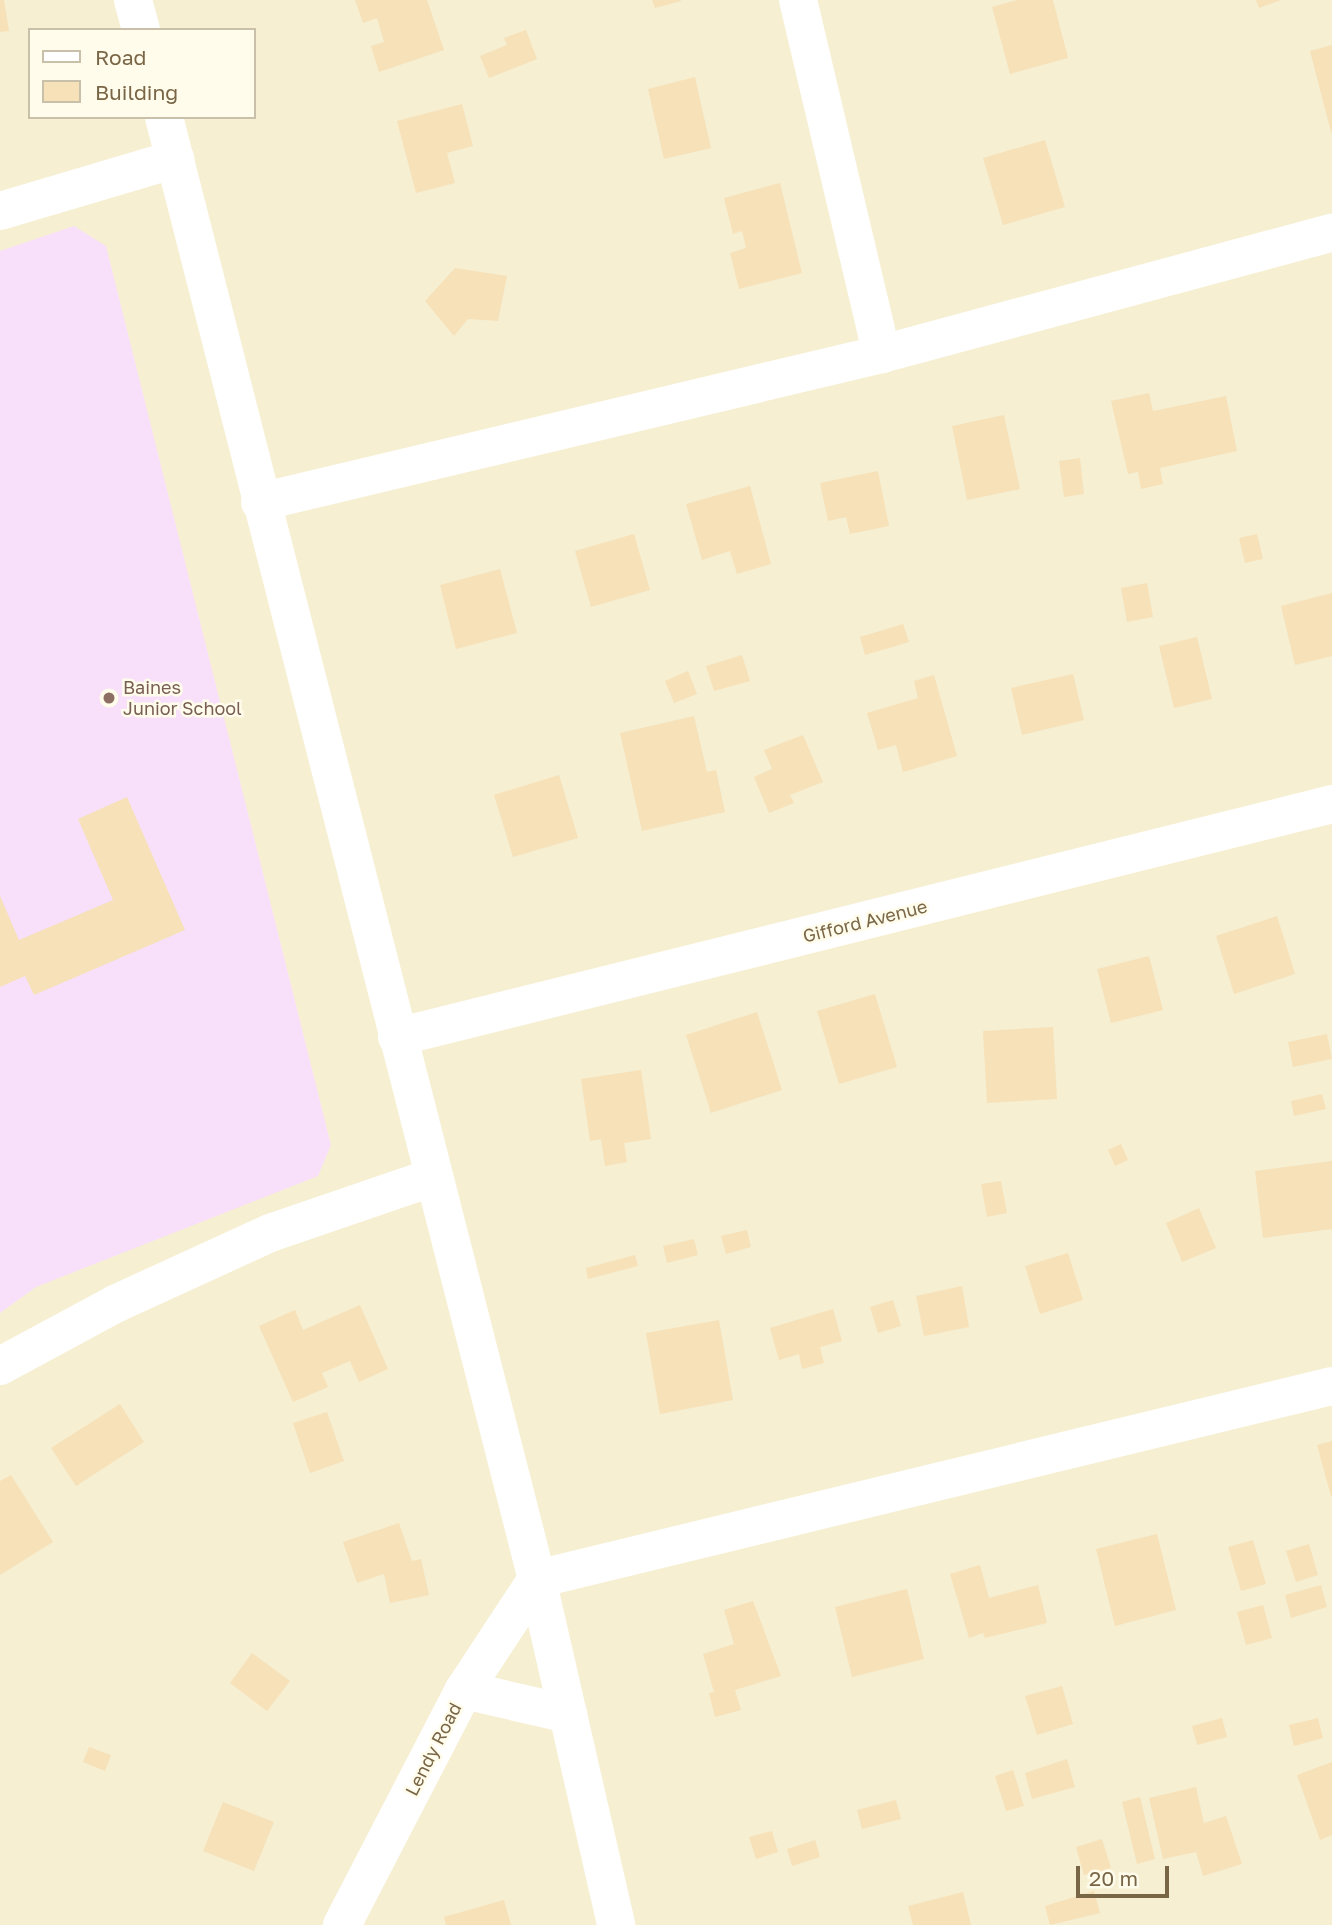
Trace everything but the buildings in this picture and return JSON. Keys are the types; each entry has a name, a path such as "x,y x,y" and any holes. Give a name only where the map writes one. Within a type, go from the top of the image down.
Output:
{"street":[{"path":"133,0 140,28"},
{"path":"798,0 883,354"},
{"path":"165,119 260,502 537,1579 616,1925"},
{"path":"0,211 175,159"},
{"path":"260,502 883,354 1332,233"},
{"name":"Gifford Avenue","path":"397,1037 1332,804"},
{"path":"0,1366 115,1304 270,1233 434,1177"},
{"path":"537,1579 1332,1386"},
{"name":"Lendy Road","path":"342,1925 464,1690 537,1579"},
{"path":"464,1690 568,1714"}],"shaded area":[{"path":"0,0 1332,0 1332,1925 0,1925"},
{"name":"Baines Junior School","path":"74,226 106,246 331,1145 318,1176 36,1287 0,1313 0,251"}],"place":[{"name":"Baines Junior School","path":"109,698"}]}
